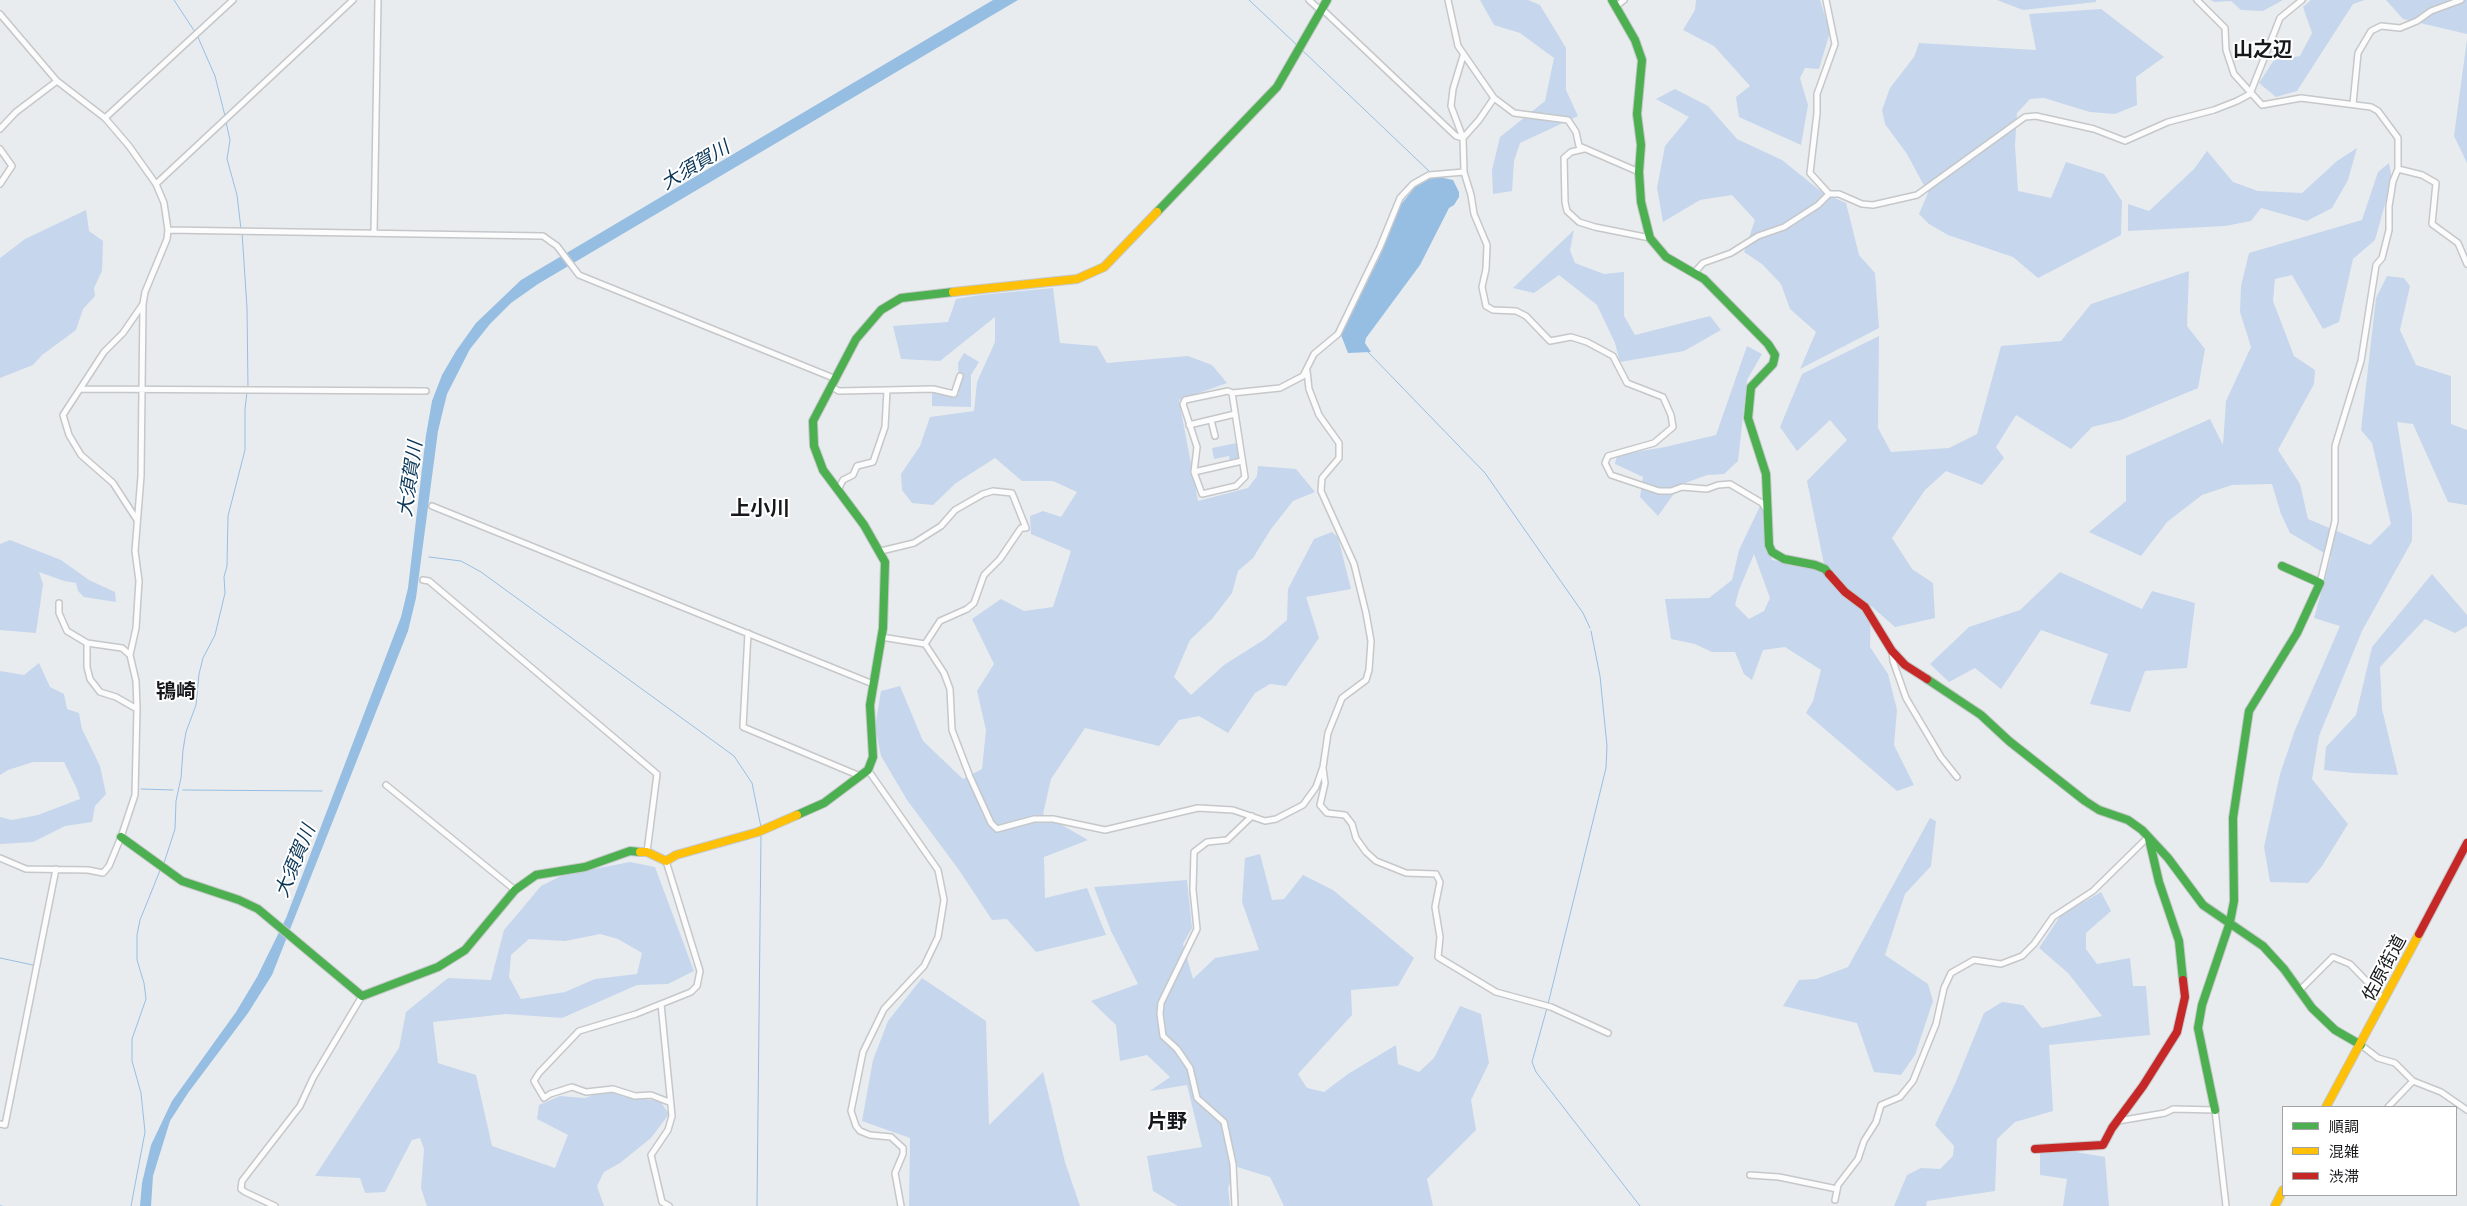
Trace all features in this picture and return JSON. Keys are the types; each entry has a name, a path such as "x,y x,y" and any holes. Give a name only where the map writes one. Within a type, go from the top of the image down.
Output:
{"main road":[{"path":"121,837 182,881 239,900 258,909 362,996 438,967 465,950 515,890 536,875 592,866 627,851 647,852 666,862 676,856 766,828 824,803 868,770 873,757 869,716 882,637 885,562 881,551 818,459 813,430 814,418 856,339 881,310 896,299 913,295 1077,279 1104,267 1277,87 1327,0"},
{"path":"1614,4 1636,40 1642,60 1637,114 1641,145 1639,172 1641,202 1650,238 1666,257 1704,279 1768,344 1775,354 1773,364 1751,387 1748,418 1766,474 1769,545 1772,552 1784,560 1815,565 1825,569 1845,592 1865,607 1892,651 1920,675 1981,715 2009,741 2085,801 2099,810 2128,820 2142,830 2168,858 2196,899 2263,946 2312,1008 2335,1030 2361,1045"},
{"path":"2215,1110 2198,1028 2202,1005 2230,922 2235,891 2233,818 2249,711 2297,633 2320,583 2282,566"},
{"path":"2035,1148 2103,1145 2177,1032 2185,997 2179,941 2159,882 2148,838"},
{"name":"佐原街道","path":"2327,1106 2361,1045 2467,843"},
{"path":"2275,1206 2282,1192"}],"street":[{"path":"105,118 233,0"},
{"path":"156,184 353,0"},
{"path":"374,234 378,0"},
{"path":"1309,0 1456,136 1463,138"},
{"path":"1448,0 1458,46 1463,56 1494,98 1514,113 1568,120 1576,132 1577,144 1584,149 1639,172"},
{"path":"1614,4 1624,0"},
{"path":"1826,0 1827,14 1833,26 1835,44 1817,94 1817,113 1810,173 1830,194"},
{"path":"2197,0 2225,28 2229,62 2234,74 2250,94 2264,106 2295,98 2374,108 2398,138 2398,169 2393,180 2389,206 2389,230 2382,258 2376,265 2361,361 2335,446 2335,521 2320,583"},
{"path":"1694,272 1703,263 1731,253 1758,236 1784,226 1818,205 1830,194 1839,194 1868,205 1911,198 1970,158 2025,117 2036,116 2094,130 2125,140 2168,122 2214,110 2250,94 2265,60 2277,22 2284,13 2302,0"},
{"path":"2353,104 2358,53 2371,31 2381,26 2400,28 2417,22 2431,11 2461,0"},
{"path":"0,14 57,81 105,118 129,146 156,184 164,203 168,230 167,239 145,292 143,304 141,476 135,551 139,581 136,628 130,654 136,681 137,789 121,837 109,866 103,873 56,869 26,869 0,858"},
{"path":"1463,56 1453,89 1451,106 1463,138 1464,172 1474,214 1487,245 1486,269 1482,287 1488,309 1516,311 1526,316 1550,340 1578,338 1610,354 1627,383 1661,394 1667,405 1673,427 1654,443 1608,456 1606,463 1611,475 1659,491 1671,491 1682,487 1707,489 1718,484 1730,484 1762,503 1769,513"},
{"path":"0,129 16,112 57,81"},
{"path":"1463,138 1494,98"},
{"path":"0,149 12,166 0,184"},
{"path":"1584,149 1571,152 1564,158 1567,211 1579,222 1650,238"},
{"path":"2398,169 2422,175 2436,183 2432,224 2458,243 2467,264"},
{"path":"1232,393 1244,477 1236,486 1202,494 1194,472 1196,447 1182,404 1185,400 1228,391 1232,393 1280,388 1293,382 1307,371 1314,354 1338,334 1380,247 1400,198 1414,184 1429,176 1464,172"},
{"path":"168,230 536,236 549,239 562,252 579,275 836,379"},
{"path":"137,521 112,483 82,455 69,435 62,415 104,352 123,333 143,304"},
{"path":"882,637 925,644 944,673 950,689 952,730 970,777 991,823 998,828 1034,818 1053,818 1105,830 1198,808 1233,810 1265,821 1276,819 1303,805 1316,787 1323,767 1328,733 1342,698 1366,680 1371,641 1354,564 1321,491 1320,483 1322,478 1339,458 1339,443 1319,415 1311,394 1307,371"},
{"path":"832,387 839,390 933,389 954,394 960,376"},
{"path":"80,390 426,391"},
{"path":"839,488 843,480 853,475 857,466 873,462 886,427 887,390"},
{"path":"1189,425 1235,414"},
{"path":"1211,420 1215,436"},
{"path":"1194,472 1242,460"},
{"path":"881,551 914,543 941,526 955,510 983,494 993,491 1012,494 1026,528 1021,528 1000,559 984,575 974,603 967,610 940,621 925,644"},
{"path":"432,506 873,684"},
{"path":"423,580 429,582 657,774 647,852"},
{"path":"59,603 58,613 66,631 87,643 122,648 130,654"},
{"path":"748,633 743,727 860,776"},
{"path":"87,643 86,667 90,679 100,692 116,697 137,709"},
{"path":"1892,651 1893,661 1906,698 1941,757 1957,776"},
{"path":"1323,767 1325,783 1320,804 1327,813 1335,812 1345,815 1366,852 1376,862 1406,873 1436,874 1440,882 1435,907 1440,937 1438,957 1496,992 1551,1007 1608,1033"},
{"path":"868,770 938,870 944,900 938,937 924,966 884,1009 863,1052 851,1111 856,1126 860,1131 870,1135 891,1137 902,1148 902,1157 897,1163 895,1173 901,1206"},
{"path":"386,785 515,890"},
{"path":"1235,1206 1233,1164 1224,1122 1197,1098 1190,1068 1177,1049 1163,1036 1160,1014 1161,1003 1197,929 1193,890 1194,852 1207,842 1228,840 1252,816"},
{"path":"1835,1200 1837,1189 1858,1160 1864,1141 1876,1122 1881,1105 1900,1097 1913,1081 1936,1024 1944,988 1951,973 1974,960 2001,964 2022,956 2034,944 2053,916 2093,891 2148,838"},
{"path":"666,862 691,937 700,977 694,990 661,1004 579,1031 539,1073 534,1081 544,1098 550,1094 572,1087 586,1092 613,1089 635,1096 652,1095 669,1102"},
{"path":"0,1124 5,1126 56,869"},
{"path":"2299,991 2333,957 2350,964 2384,1000"},
{"path":"276,1206 245,1192 241,1188 242,1181 300,1106 316,1072 362,996"},
{"path":"661,1004 669,1102 672,1116 671,1125 651,1155 662,1202 669,1206"},
{"path":"2361,1045 2378,1058 2395,1062 2414,1081 2441,1092 2467,1110"},
{"path":"2389,1106 2414,1081"},
{"path":"2117,1122 2165,1113 2173,1108 2215,1110 2226,1206"},
{"path":"1750,1175 1779,1177 1837,1189"}],"shaded area":[{"path":"1480,0 1528,0 1540,5 1566,48 1566,90 1578,116 1520,143 1514,161 1512,191 1493,194 1492,170 1500,137 1545,101 1554,58 1520,33 1494,25"},
{"path":"1696,0 1820,0 1830,32 1819,69 1805,68 1800,78 1808,105 1801,145 1739,117 1736,97 1750,86 1714,46 1683,30 1695,10"},
{"path":"1997,0 2096,0 2096,2 2023,10"},
{"path":"2210,0 2283,0 2263,11 2241,10 2231,1 2215,2"},
{"path":"2311,0 2365,0 2353,4 2297,91 2276,97 2259,83 2274,60 2300,56 2312,33 2303,7"},
{"path":"2386,0 2467,0 2467,34 2403,19"},
{"path":"2101,9 2164,57 2136,77 2137,105 2115,114 2090,112 2044,98 2030,99 2017,113 2015,146 2018,191 2051,198 2066,162 2104,174 2122,201 2121,235 2038,278 2013,257 1948,235 1929,224 1919,214 1928,193 1907,154 1885,124 1882,110 1890,88 1914,57 1919,43 2036,50 2029,14"},
{"path":"2467,39 2467,163 2454,136"},
{"path":"1675,89 1708,106 1737,139 1782,160 1823,193 1846,203 1859,255 1875,273 1879,328 1800,369 1816,332 1790,309 1781,284 1762,264 1744,252 1755,220 1732,195 1700,200 1663,222 1657,188 1665,146 1689,117 1656,99"},
{"path":"2357,148 2348,180 2332,208 2307,221 2261,208 2251,221 2225,226 2128,231 2128,204 2149,211 2194,169 2207,151 2233,182 2258,191 2302,193 2337,161"},
{"path":"2389,163 2392,179 2375,240 2353,259 2339,322 2323,329 2292,275 2275,279 2273,301 2294,356 2315,370 2314,384 2278,450 2300,484 2308,519 2370,545 2391,524 2372,443 2361,430 2376,298 2387,276 2404,278 2410,286 2400,330 2416,365 2451,376 2451,424 2467,430 2467,505 2448,502 2413,424 2397,422 2412,515 2412,541 2362,631 2319,736 2312,779 2348,824 2322,866 2308,883 2270,882 2264,847 2280,774 2295,730 2340,626 2314,618 2331,557 2290,533 2281,514 2272,484 2232,485 2202,495 2167,522 2141,556 2089,532 2126,501 2126,456 2210,419 2223,445 2226,401 2251,347 2240,312 2241,286 2249,253 2362,220 2378,172"},
{"path":"86,210 89,231 103,241 102,271 94,288 95,296 83,309 76,330 42,355 33,365 0,378 0,258 25,239"},
{"path":"1574,230 1570,250 1575,263 1604,274 1624,272 1624,316 1635,335 1710,316 1721,330 1684,351 1620,362 1615,343 1597,305 1559,275 1534,293 1513,288"},
{"path":"2189,271 2187,326 2205,349 2198,388 2121,420 2092,427 2071,449 2016,415 1996,447 2004,458 1982,485 1946,471 1925,490 1892,538 1912,569 1933,583 1935,618 1895,627 1871,606 1870,647 1888,674 1897,710 1894,745 1914,785 1897,791 1806,713 1813,701 1821,670 1785,647 1763,650 1752,680 1744,674 1735,652 1712,652 1695,644 1671,639 1665,599 1709,598 1732,580 1739,550 1762,502 1772,560 1825,569 1807,481 1847,440 1830,420 1797,451 1780,427 1802,374 1879,336 1878,428 1891,452 1949,448 1977,434 2001,346 2061,341 2091,304","holes":["1754,554 1770,598 1764,611 1749,619 1735,605"]},
{"path":"1053,288 1060,343 1097,346 1107,363 1188,356 1212,365 1227,383 1179,400 1198,501 1248,488 1257,476 1258,466 1296,469 1315,492 1293,501 1271,529 1253,558 1238,571 1232,593 1212,619 1190,640 1174,677 1191,695 1224,665 1265,639 1287,620 1288,589 1314,539 1332,532 1338,537 1351,589 1306,597 1319,638 1286,686 1270,684 1255,693 1228,733 1199,716 1179,720 1159,746 1085,728 1051,779 1043,814 1088,840 1044,857 1045,898 1087,888 1106,935 1036,952 1007,919 992,920 959,870 907,800 881,756 875,727 881,691 900,686 923,741 963,779 982,769 986,730 977,691 994,664 972,619 1001,599 1024,611 1053,607 1071,551 1031,534 1030,516 1043,511 1061,517 1077,492 1053,481 1022,481 995,458 956,483 933,505 912,503 902,490 901,474 920,446 930,417 974,411 977,382 995,342 995,317 940,361 901,359 893,326 948,322 956,299"},
{"path":"1747,346 1762,354 1747,380 1738,461 1724,474 1707,475 1680,485 1658,516 1640,497 1643,477 1615,464 1617,455 1665,447 1716,435"},
{"path":"964,353 979,362 971,375 971,407 932,406 932,393 959,394 958,363"},
{"path":"1237,443 1240,459 1230,461 1229,456 1214,459 1212,448"},
{"path":"10,540 61,560 89,580 115,592 116,602 84,597 78,591 76,583 64,581 39,572 43,584 36,633 0,630 0,544"},
{"path":"2060,572 2142,609 2152,591 2195,603 2187,668 2145,671 2130,712 2090,704 2108,654 2041,630 2001,689 1975,668 1949,682 1930,664 1969,627 2020,610"},
{"path":"2432,574 2467,615 2467,626 2455,633 2425,619 2380,667 2382,709 2398,775 2324,770 2326,747 2356,715 2372,647"},
{"path":"39,663 50,687 64,694 67,709 79,713 82,729 100,766 106,794 95,806 92,822 65,826 33,842 0,844 0,817 12,820 38,815 80,799 64,762 33,762 8,770 0,775 0,671 24,675"},
{"path":"1930,818 1936,821 1931,866 1905,894 1885,955 1928,984 1933,1001 1915,1055 1901,1075 1874,1072 1857,1023 1783,1006 1799,980 1816,979 1848,967"},
{"path":"1260,854 1272,900 1284,899 1303,875 1333,890 1414,958 1398,986 1351,990 1352,1015 1298,1074 1307,1088 1324,1092 1348,1074 1396,1045 1398,1064 1419,1072 1434,1058 1460,1006 1481,1014 1489,1063 1471,1100 1476,1130 1427,1179 1433,1206 1284,1206 1270,1177 1237,1167 1228,1188 1230,1206 1178,1206 1153,1191 1147,1156 1202,1147 1187,1085 1150,1091 1170,1077 1147,1055 1120,1061 1116,1025 1091,1001 1138,984 1111,931 1094,887 1187,880 1192,928 1183,944 1193,979 1215,958 1259,950 1242,902 1245,858"},
{"path":"630,862 655,867 694,971 668,984 637,985 562,1018 506,1014 433,1022 438,1063 476,1075 492,1146 555,1168 568,1135 537,1119 539,1105 560,1096 585,1098 601,1092 619,1093 635,1098 660,1101 669,1114 651,1138 620,1163 604,1172 597,1186 604,1206 427,1206 421,1188 424,1149 420,1138 412,1140 385,1192 365,1193 360,1178 315,1176 399,1048 406,1012 448,978 491,980 504,930 541,886 563,875","holes":["600,934 618,939 642,953 637,974 595,979 565,992 521,999 509,977 511,955 529,939 565,941"]},
{"path":"2101,892 2111,911 2086,933 2086,949 2097,964 2130,958 2133,986 2146,986 2150,1035 2049,1045 2053,1111 2015,1122 1997,1139 1995,1191 1927,1201 1926,1206 1894,1206 1907,1175 1921,1168 1940,1169 1953,1156 1954,1146 1935,1125 1955,1084 1984,1013 2002,1002 2023,1005 2042,1028 2102,1016 2068,973 2039,948 2061,915"},
{"path":"922,978 986,1021 989,1125 1043,1072 1065,1162 1080,1206 909,1206 910,1138 862,1121 873,1060 888,1021"},
{"path":"2064,1150 2105,1157 2109,1206 2063,1206 2067,1179 2040,1175 2040,1153"}],"water":[{"path":"993,0 1018,0 538,284 511,303 490,324 470,349 447,394 438,431 416,598 408,631 272,975 248,1013 188,1093 170,1121 153,1176 151,1206 140,1206 142,1183 151,1145 172,1101 236,1012 257,977 286,918 401,617 408,588 426,435 432,401 442,375 456,351 476,323 521,280"},
{"path":"1439,177 1453,180 1459,192 1459,197 1454,205 1449,208 1420,265 1366,338 1365,343 1371,352 1348,353 1341,335 1379,258 1399,207 1415,187 1429,179"}],"waterway":[{"path":"174,0 195,32"},
{"path":"1249,0 1298,46"},
{"path":"197,35 215,76 225,116"},
{"path":"1303,51 1430,172"},
{"path":"226,122 230,140 227,159 237,195 241,229"},
{"path":"242,232 247,308 248,388"},
{"path":"1368,352 1485,473 1583,613 1590,628"},
{"path":"164,863 175,829 176,801 181,778 183,750 186,732 196,705 199,674 203,658 215,635 225,593 224,577 227,566 228,516 245,450 247,392"},
{"path":"429,557 461,561 481,572 734,756 752,783 761,827"},
{"path":"1548,1004 1606,768 1607,746 1600,676 1591,631"},
{"path":"141,789 173,790"},
{"path":"183,790 322,791"},
{"path":"757,1206 761,834"},
{"path":"131,1206 145,1132 141,1093 132,1061 132,1039 146,999 144,983 137,960 137,935 140,920 161,868"},
{"path":"0,958 33,965"},
{"path":"1547,1008 1532,1062 1536,1072 1640,1206"}],"traffic: fast":[{"path":"1157,212 1277,87 1327,0"},
{"path":"1612,0 1635,40 1642,60 1637,114 1641,145 1639,172 1641,202 1650,238 1666,257 1704,279 1768,344 1775,355 1773,364 1751,387 1748,418 1766,474 1769,545 1772,552 1784,559 1815,565 1825,569 1829,574"},
{"path":"797,815 824,803 868,770 873,757 870,705 883,628 885,562 864,525 823,470 814,446 813,421 856,339 881,310 901,298 953,292"},
{"path":"2215,1110 2198,1028 2202,1005 2230,922 2234,901 2233,818 2249,711 2297,633 2320,583 2282,566"},
{"path":"1927,679 1981,715 2009,741 2085,801 2099,810 2128,820 2142,830 2168,858 2203,905 2263,946 2284,969 2312,1008 2335,1030 2361,1045"},
{"path":"121,837 182,881 239,900 258,909 362,996 438,967 465,950 515,890 536,875 585,867 630,851 640,852"},
{"path":"2149,839 2159,882 2179,941 2183,980"}],"traffic: slow":[{"path":"953,292 1077,279 1104,267 1157,212"},
{"path":"640,852 647,852 666,861 676,855 758,832 797,815"},
{"path":"2327,1106 2419,934"},
{"path":"2275,1206 2282,1192"}],"traffic: jam":[{"path":"1829,574 1845,592 1865,607 1892,651 1905,665 1927,679"},
{"path":"2419,934 2467,843"},
{"path":"2035,1149 2103,1145 2112,1128 2143,1086 2177,1032 2185,997 2183,980"}],"district":[{"name":"山之辺","path":"2263,49"},
{"name":"上小川","path":"760,508"},
{"name":"鴇崎","path":"176,691"},
{"name":"片野","path":"1167,1121"}],"water label":[{"name":"大須賀川","path":"695,165"},
{"name":"大須賀川","path":"410,479"},
{"name":"大須賀川","path":"295,861"}]}
